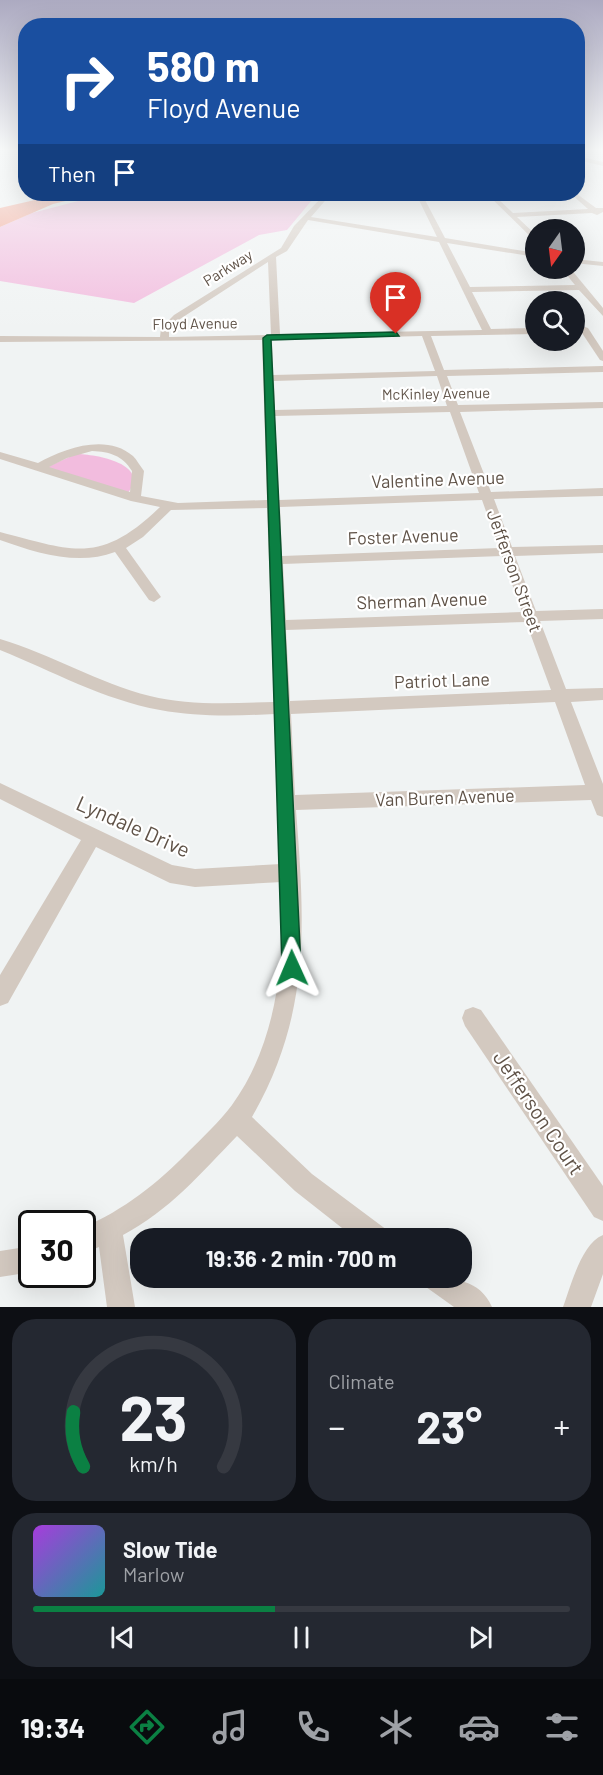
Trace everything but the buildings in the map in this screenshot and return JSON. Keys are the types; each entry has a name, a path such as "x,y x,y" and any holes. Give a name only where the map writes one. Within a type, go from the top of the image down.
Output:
{"street":[{"name":"Parkway","path":"164,340 165,328 177,317 289,243 314,210"},
{"path":"427,210 488,332"},
{"path":"506,210 525,229"},
{"path":"511,215 603,210"},
{"path":"594,211 603,218"},
{"path":"307,218 525,253"},
{"path":"96,1236 143,1212 184,1176 244,1108 268,1061 284,1011 292,968 290,873 268,378 272,256"},
{"path":"585,262 603,264"},
{"path":"575,279 603,314"},
{"path":"467,290 583,287"},
{"name":"Floyd Avenue","path":"0,339 164,340 525,331"},
{"path":"585,331 603,358"},
{"name":"Jefferson Street","path":"426,334 560,696 600,792 603,809"},
{"path":"268,378 603,369"},
{"name":"McKinley Avenue","path":"270,413 603,405"},
{"path":"39,468 63,453 77,449 90,447 120,453 130,459 138,471 135,498"},
{"name":"Valentine Avenue","path":"0,455 135,498 169,505 221,507 603,492"},
{"path":"0,536 44,551 61,554 103,551 138,535 169,505"},
{"path":"118,546 154,597"},
{"name":"Foster Avenue","path":"276,561 297,558 603,549"},
{"name":"Sherman Avenue","path":"279,625 603,614"},
{"name":"Patriot Lane","path":"0,644 93,683 152,702 228,710 603,694"},
{"name":"Lyndale Drive","path":"0,791 170,874 195,878 290,873"},
{"name":"Van Buren Avenue","path":"286,803 600,792"},
{"path":"0,995 93,836"},
{"name":"Jefferson Court","path":"473,1018 603,1208"},
{"path":"236,1118 274,1159 330,1206 362,1228"},
{"path":"108,1231 121,1307"},
{"path":"577,1307 588,1275 603,1248"},
{"path":"0,1264 18,1261"},
{"path":"449,1288 477,1307"}],"shaded area":[{"path":"0,210 39,210 0,227"},
{"path":"44,210 304,210 287,230 259,235 134,303 0,281 0,227"},
{"path":"76,454 108,459 127,468 133,476 133,484 126,495 43,469"}],"route":[{"path":"292,968 267,338 396,334"}]}
